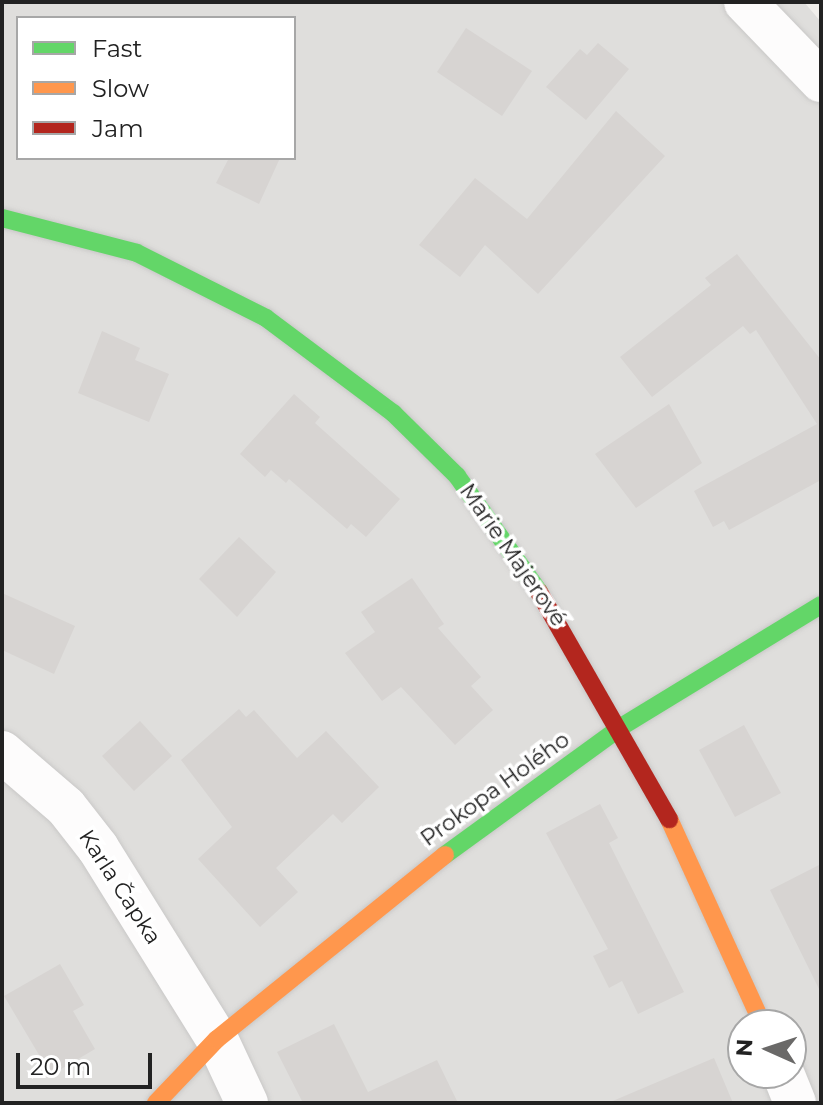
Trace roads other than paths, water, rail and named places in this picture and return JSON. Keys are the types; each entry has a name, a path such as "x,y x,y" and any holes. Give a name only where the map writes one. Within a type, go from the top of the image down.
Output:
{"street":[{"path":"745,2 821,81"},
{"name":"Marie Majerové","path":"2,218 137,253 210,287 335,365 457,476 507,540 621,727 684,847 756,1009"},
{"name":"Prokopa Holého","path":"156,1103 217,1039 413,878 621,727 821,605"},
{"name":"Karla Čapka","path":"2,752 66,807 98,848 217,1039 247,1103"}]}
